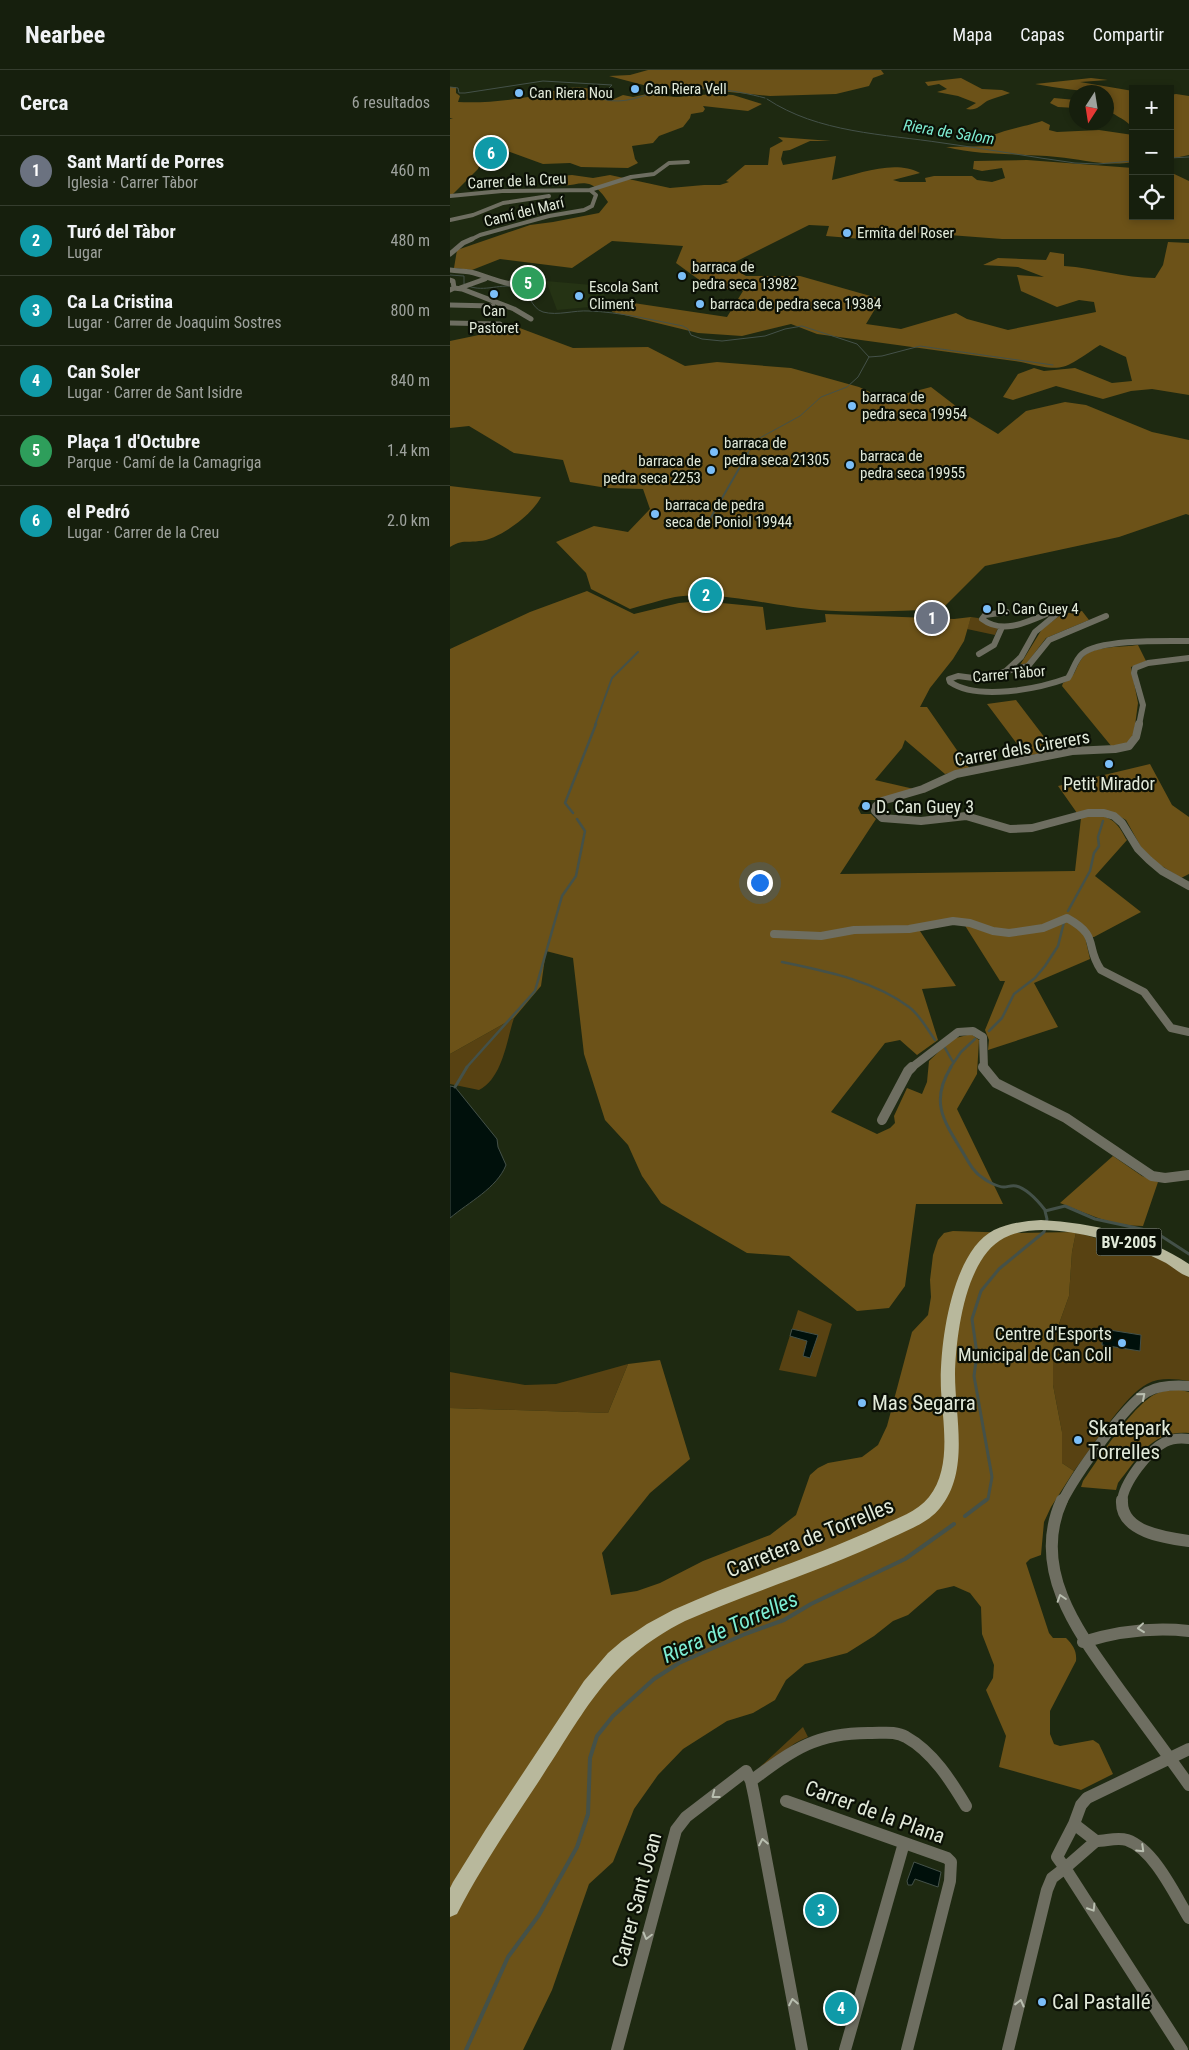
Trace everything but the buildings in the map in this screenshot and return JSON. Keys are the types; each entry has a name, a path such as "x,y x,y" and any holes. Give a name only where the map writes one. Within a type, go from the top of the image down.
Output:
{"main road":[{"name":"Carretera de Torrelles","path":"450,1907 468,1871 571,1716 610,1664 627,1647 647,1633 675,1618 734,1592 856,1546 906,1522 932,1505 947,1479 950,1455 949,1360 954,1314 960,1289 974,1260 990,1241 1013,1227 1033,1224 1065,1226 1084,1229 1144,1247 1176,1261 1189,1270"}],"street":[{"name":"Carrer de la Creu","path":"450,196 502,191 588,192 631,177 654,174 669,163 688,162"},
{"path":"450,220 473,215 503,203 588,192"},
{"name":"Camí del Marí","path":"450,254 466,242 485,234 549,216 586,209 596,201 596,196 588,192"},
{"path":"450,270 470,272 485,279 531,286 540,282 534,280 510,282"},
{"path":"455,289 485,279"},
{"path":"450,280 453,281 455,289"},
{"path":"450,305 489,305 531,319 514,309 455,289"},
{"path":"450,324 500,324"},
{"name":"Carrer Tàbor","path":"1002,627 1024,623 1053,611 1058,613 1035,632 1021,657 1006,671 981,679 958,676 950,678 949,681 960,688 976,692 1044,684 1068,678 1081,655 1093,649 1151,641 1189,641"},
{"path":"979,654 994,645 1002,627 987,623 982,618 985,615 1007,612"},
{"path":"1006,671 1028,666 1049,640 1106,616"},
{"name":"Carrer dels Cirerers","path":"1189,658 1148,663 1135,668 1134,672 1141,693 1142,705 1136,737 1129,746 1115,750 1072,751 956,774 923,789 882,801 876,806 875,811 882,818 912,821 970,816 1010,829 1032,828 1088,814 1104,813 1114,816 1122,823 1138,849 1149,860 1162,871 1189,886"},
{"path":"774,934 821,936 854,930 909,930 953,921 970,923 993,931 1009,933 1042,928 1061,919 1072,919 1089,935 1097,964 1101,970 1144,992 1171,1028 1189,1032"},
{"path":"882,1120 912,1067 958,1032 973,1031 983,1037 983,1067 996,1083 1066,1118 1152,1176 1165,1178 1189,1175"},
{"path":"1189,1386 1164,1385 1144,1393 1128,1410 1072,1484 1052,1525 1051,1543 1055,1578 1063,1605 1083,1642 1189,1785"},
{"path":"1189,1438 1170,1438 1160,1444 1129,1480 1122,1493 1122,1499 1123,1510 1132,1523 1148,1533 1164,1538 1189,1541"},
{"path":"1083,1642 1114,1632 1140,1628 1189,1631"},
{"path":"802,2050 750,1780 792,1750 811,1740 828,1735 852,1732 898,1734 908,1738 927,1754 966,1806"},
{"path":"1182,2050 1057,1857 1074,1824 1081,1805 1087,1798 1189,1749"},
{"name":"Carrer Sant Joan","path":"617,2050 676,1830 686,1817 746,1772 750,1780"},
{"name":"Carrer de la Plana","path":"786,1801 947,1858 951,1862 950,1881 907,2050"},
{"path":"1074,1824 1096,1841"},
{"path":"1008,2050 1047,1890 1052,1878 1096,1841 1126,1840 1142,1848 1189,1918"},
{"path":"845,2050 904,1844"}],"shaded area":[{"path":"648,70 881,70 884,74 873,78 869,86 836,94 770,96 690,88 669,89 659,93 650,92 651,87 609,76 630,75"},
{"path":"961,78 982,89 1002,90 1010,93 987,101 975,109 966,109 976,103 958,96 937,92 947,89 939,84 928,86 925,82"},
{"path":"1091,78 1108,80 1080,82 1098,85 1069,85 1069,89 1035,84"},
{"path":"450,87 456,87 456,93 460,96 458,102 511,100 562,89 579,88 596,91 593,99 614,99 623,95 633,97 647,94 676,97 714,94 733,95 762,104 748,111 703,106 705,109 703,112 691,114 683,127 659,136 653,143 632,146 638,163 628,168 581,167 570,163 543,164 507,151 485,152 478,169 450,197 450,119 453,119 450,118"},
{"path":"1114,88 1129,90 1129,124 1114,114"},
{"path":"1174,94 1189,96 1189,155 1174,158 1174,130"},
{"path":"1054,98 1069,99 1069,108 1058,107 1050,103"},
{"path":"1042,121 1050,125 1049,130 1057,132 1099,130 1129,134 1129,162 1114,164 1057,157 973,152 946,147 993,146 988,138 1005,131"},
{"path":"778,137 831,141 810,141 783,151 781,159 783,165 836,156 832,180 888,167 910,169 920,173 893,180 900,182 926,182 925,178 934,176 972,176 977,180 992,182 1005,178 1002,168 982,171 973,169 974,161 1027,160 1129,168 1129,220 1174,220 1174,174 1189,181 1189,239 1002,239 883,230 862,239 826,236 829,226 809,225 729,265 746,276 800,276 881,299 866,324 901,329 956,313 967,319 1008,330 1096,312 1094,302 1079,300 1057,307 1021,291 1017,275 1044,277 1018,267 983,265 998,258 1046,260 1050,252 1064,254 1064,266 1155,278 1163,265 1168,242 1189,243 1189,395 1152,389 1131,391 1103,399 1056,386 1013,400 1003,397 1018,374 1034,368 1044,371 1075,368 1112,383 1132,381 1126,357 1100,345 1071,364 1056,368 817,334 791,324 742,336 698,333 612,312 620,301 727,317 743,291 709,287 676,263 683,246 612,241 572,268 500,259 472,270 454,268 457,250 530,225 599,213 608,202 594,186 582,183 568,185 551,184 548,177 572,175 593,178 610,175 670,188 720,185 729,182 726,181 745,165 768,165 770,148 783,141"},
{"name":"Escola Sant Climent","path":"546,281 592,285 604,294 610,308 590,307 557,310"},
{"path":"517,327 573,348 648,347 685,366 717,362 791,368 859,387 885,399 931,387 970,417 998,434 1026,411 1065,402 1086,405 1152,432 1189,440 1189,515 1186,514 1119,537 985,566 942,609 834,611 728,597 692,595 669,598 630,609 591,589 586,573 556,542 594,526 628,532 650,509 643,489 607,488 570,482 563,460 514,453 469,426 450,428 450,341"},
{"path":"450,486 541,497 531,511 523,518 496,536 487,540 461,542 450,547"},
{"path":"587,591 634,614 679,603 701,601 763,607 766,630 826,622 825,614 954,619 971,617 964,641 953,659 930,688 920,707 927,707 970,769 945,774 905,740 902,748 875,780 914,789 878,800 862,800 858,808 861,814 871,814 876,819 840,874 1075,871 1081,818 1097,816 1113,821 1127,840 1095,876 1141,912 1094,937 1085,937 1090,959 1034,983 1058,1027 988,1050 989,1040 985,1030 1005,981 1000,981 964,924 956,923 920,931 956,986 922,989 938,1040 917,1055 900,1040 885,1043 831,1112 877,1134 890,1128 895,1123 894,1116 907,1088 922,1094 927,1082 929,1061 952,1039 971,1034 979,1040 977,1074 957,1109 1003,1204 916,1204 905,1286 889,1308 857,1311 789,1256 747,1253 661,1203 642,1176 628,1145 605,1120 584,1054 573,958 546,951 541,986 514,1018 450,1054 450,649 530,612"},
{"path":"1082,611 1089,620 1046,638 1027,663 1020,665 1042,629 1062,614"},
{"path":"971,617 978,618 998,628 995,635 967,629"},
{"path":"1138,645 1146,661 1131,667 1138,703 1134,733 1128,743 1112,747 1062,686 1074,674 1081,660 1088,653 1094,650"},
{"path":"1016,700 1055,751 1026,756 987,704"},
{"path":"1150,764 1172,805 1189,817 1189,874 1181,878 1157,863 1141,847 1126,820 1117,815 1077,813 1058,786"},
{"path":"514,1018 499,1068 487,1084 479,1090 450,1084 450,1054"},
{"path":"450,1086 455,1087 497,1139 498,1147 506,1165 502,1173 489,1188 450,1218"},
{"path":"1113,1156 1142,1176 1158,1182 1143,1226 1110,1222 1060,1203"},
{"path":"953,1231 1076,1232 1072,1252 1069,1296 1055,1335 1053,1351 1053,1385 1062,1432 1062,1463 1074,1471 1051,1507 1044,1522 1041,1555 1030,1559 1026,1563 1049,1633 1053,1638 1066,1638 1073,1646 1076,1654 1076,1661 1050,1711 1050,1734 1054,1744 1060,1746 1093,1740 1099,1744 1113,1774 1081,1790 999,1767 1006,1736 986,1690 993,1678 994,1665 982,1634 981,1607 970,1593 954,1586 937,1590 908,1615 893,1621 847,1653 805,1664 786,1680 775,1700 753,1713 727,1721 683,1749 658,1775 634,1809 613,1862 589,1884 552,1990 523,2050 450,2050 450,1408 608,1413 628,1364 660,1360 690,1459 650,1493 602,1553 611,1595 637,1591 660,1583 703,1561 770,1535 796,1515 810,1475 818,1468 828,1463 862,1457 878,1445 887,1426 912,1332 928,1315 933,1255 938,1240 944,1233"},
{"name":"Centre d'Esports Municipal de Can Coll","path":"1076,1232 1160,1258 1189,1276 1189,1381 1162,1379 1147,1384 1138,1390 1118,1411 1074,1471 1062,1463 1062,1432 1053,1385 1053,1351 1055,1335 1069,1296 1072,1252"},
{"path":"798,1310 832,1324 816,1377 779,1370"},
{"path":"792,1329 818,1335 810,1358 803,1356 807,1341 790,1336"},
{"path":"1103,1329 1141,1335 1140,1351 1102,1345"},
{"path":"628,1364 608,1413 450,1408 450,1372 525,1385 556,1384"},
{"path":"1181,1390 1189,1392 1189,1433 1176,1433 1165,1436 1147,1447 1118,1483 1116,1490 1081,1487 1083,1481 1107,1446 1139,1407 1158,1393"},
{"path":"803,1727 808,1737 760,1767"},
{"path":"914,1862 941,1872 938,1887 915,1879 912,1885 908,1885 907,1881"}],"waterway":[{"name":"Riera de Salom","path":"450,87 458,88 459,93 465,93 543,81 612,85 601,96"},
{"name":"Riera de Salom","path":"651,93 663,89 692,87 739,92 765,98"},
{"name":"Riera de Salom","path":"600,96 599,98 605,100 618,101 649,94"},
{"name":"Riera de Salom","path":"767,99 808,119 875,134 1075,163 1098,164 1129,161"},
{"name":"Riera de Salom","path":"1174,158 1189,157"},
{"path":"450,275 464,276 464,284 471,287 516,287 521,289 535,307 543,312 589,311 624,315 683,326 688,329 691,335 702,339 722,341 765,336 785,329 802,326 857,344 869,357"},
{"path":"869,357 882,356 920,346 1053,365"},
{"path":"747,454 756,440 800,416 821,397 847,387 858,377 869,357"},
{"path":"710,519 748,453"},
{"path":"595,725 612,678 638,652"},
{"path":"573,813 565,803 596,724"},
{"path":"466,1068 535,991 562,896 576,876 585,831 577,819"},
{"path":"1068,911 1090,871 1094,853 1099,846 1098,837 1103,821"},
{"path":"989,1031 1002,1018 1014,994 1035,978 1045,966 1058,946 1064,922"},
{"path":"782,962 848,978 880,990 913,1010 935,1040"},
{"path":"950,1068 961,1052 975,1039"},
{"path":"945,1048 953,1062"},
{"path":"455,1087 467,1067"},
{"path":"951,1067 941,1090 942,1110 949,1130 971,1166 979,1176 993,1184 1004,1187 1016,1186 1025,1190 1045,1210"},
{"name":"Riera de Torrelles","path":"984,1502 988,1499 992,1477 974,1376 977,1354 972,1319 981,1291 999,1269 1044,1232 1047,1219 1045,1211 1065,1206 1095,1219 1155,1232 1189,1254"},
{"name":"Riera de Torrelles","path":"965,1516 986,1500"},
{"name":"Riera de Torrelles","path":"466,2050 508,1957 539,1915 577,1847 588,1814 590,1758 597,1736 613,1716 654,1679 679,1663 745,1634 784,1620 811,1604 905,1559 954,1524"}],"place":[{"name":"Can Riera Vell","path":"635,89"},
{"name":"Can Riera Nou","path":"519,93"},
{"name":"el Pedró","path":"491,153"},
{"name":"Ermita del Roser","path":"847,233"},
{"name":"barraca de pedra seca 13982","path":"682,276"},
{"name":"Plaça 1 d'Octubre","path":"528,283"},
{"name":"Can Pastoret","path":"494,294"},
{"name":"Escola Sant Climent","path":"579,296"},
{"name":"barraca de pedra seca 19384","path":"700,304"},
{"name":"barraca de pedra seca 19954","path":"852,406"},
{"name":"barraca de pedra seca 21305","path":"714,452"},
{"name":"barraca de pedra seca 19955","path":"850,465"},
{"name":"barraca de pedra seca 2253","path":"711,470"},
{"name":"barraca de pedra seca de Poniol 19944","path":"655,514"},
{"name":"Turó del Tàbor","path":"706,595"},
{"name":"D. Can Guey 4","path":"987,609"},
{"name":"Sant Martí de Porres","path":"932,618"},
{"name":"Petit Mirador","path":"1109,764"},
{"name":"D. Can Guey 3","path":"866,806"},
{"name":"Centre d'Esports Municipal de Can Coll","path":"1122,1343"},
{"name":"Mas Segarra","path":"862,1403"},
{"name":"Skatepark Torrelles","path":"1078,1440"},
{"name":"Ca La Cristina","path":"821,1910"},
{"name":"Cal Pastallé","path":"1042,2002"},
{"name":"Can Soler","path":"841,2008"}]}
